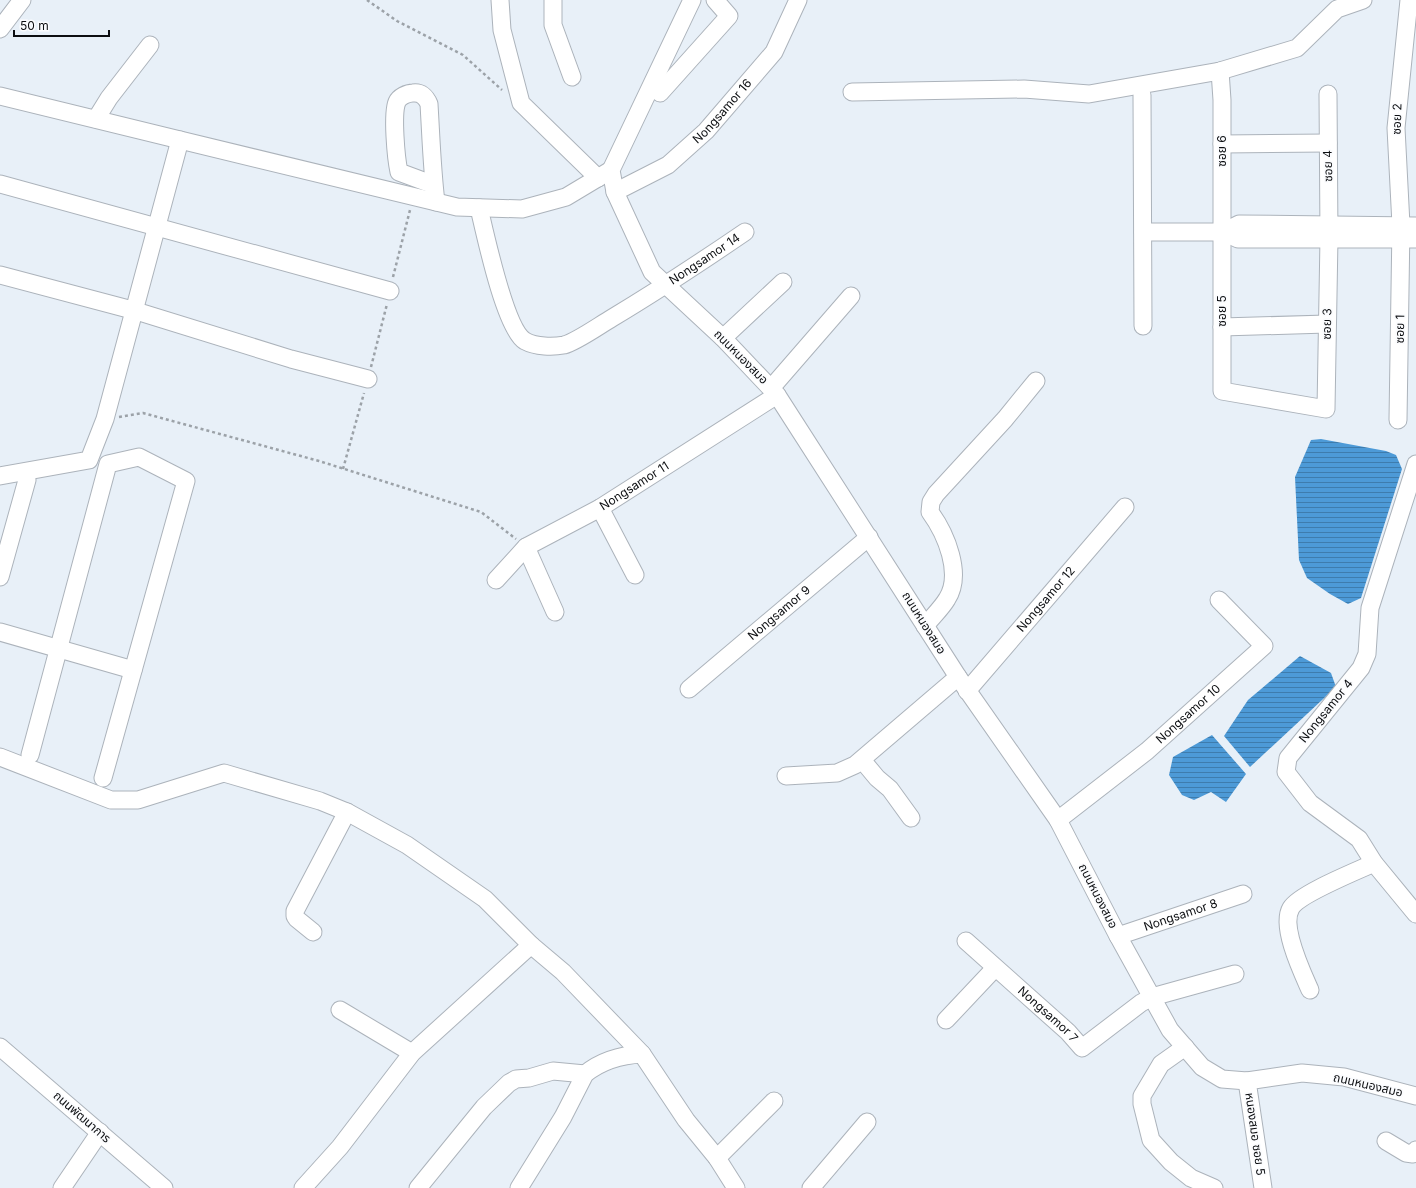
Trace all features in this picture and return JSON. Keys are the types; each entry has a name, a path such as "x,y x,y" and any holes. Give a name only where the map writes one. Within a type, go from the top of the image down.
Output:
{"street":[{"path":"0,29 22,0"},
{"path":"500,0 502,30 521,103 605,174"},
{"path":"552,0 553,25 572,77"},
{"path":"660,93 729,16 715,0"},
{"name":"Nongsamor 16","path":"615,192 668,165 706,131 774,52 798,0"},
{"path":"852,92 1024,89 1089,94 1220,70 1297,48 1337,9 1363,0"},
{"name":"ซอย 2","path":"1409,0 1396,128 1409,232"},
{"path":"0,96 414,198 456,207 522,209 566,197 605,174 689,3"},
{"path":"96,119 109,98 150,45"},
{"name":"ซอย 6","path":"1220,70 1222,100 1223,232"},
{"path":"434,185 399,172 397,163 395,121 397,102 403,96 413,93 425,97 429,104 436,202"},
{"name":"ซอย 4","path":"1328,94 1329,231"},
{"path":"1142,95 1143,326"},
{"path":"0,476 88,460 105,419 136,311 180,140"},
{"path":"1222,144 1328,143"},
{"name":"ถนนหนองสมอ","path":"605,174 615,192 652,272 724,338 774,391 958,677 1058,820 1118,936 1170,1030 1202,1067 1222,1079 1247,1081 1302,1074 1344,1077 1416,1096"},
{"path":"0,184 390,291"},
{"name":"Nongsamor 14","path":"479,208 490,256 512,323 525,341 542,346 565,344 666,286 745,232"},
{"path":"1143,232 1223,232 1238,239 1329,231 1409,232"},
{"name":"ซอย 3","path":"1222,391 1326,409 1329,231"},
{"name":"ซอย 5","path":"1222,391 1223,232"},
{"name":"ซอย 1","path":"1398,420 1409,232"},
{"path":"0,275 136,311 291,358 368,378"},
{"path":"724,338 783,282"},
{"name":"Nongsamor 11","path":"496,580 526,547 600,508 774,391 851,296"},
{"path":"1222,326 1327,324"},
{"path":"925,626 947,599 952,586 953,574 948,542 940,526 930,512 931,502 936,494 1005,419 1036,381"},
{"path":"30,755 108,464 139,457 186,481 103,778"},
{"name":"Nongsamor 4","path":"1416,464 1370,608 1367,654 1361,668 1288,758 1286,772 1310,803 1359,839 1374,863 1416,914"},
{"path":"0,577 27,480"},
{"name":"Nongsamor 12","path":"968,691 1124,507"},
{"path":"600,508 634,576"},
{"name":"Nongsamor 9","path":"689,689 869,537"},
{"path":"526,547 555,612"},
{"name":"Nongsamor 10","path":"1058,820 1147,750 1264,646 1219,600"},
{"path":"0,632 133,670"},
{"path":"786,776 837,773 862,760 958,677"},
{"path":"0,757 111,800 138,800 224,773 320,801 347,812 407,845 485,899 530,945 563,972 642,1054 686,1120 717,1158 736,1188"},
{"path":"862,760 877,778 890,789 911,818"},
{"path":"313,932 297,919 295,916 296,911 347,812"},
{"path":"1310,990 1290,934 1288,922 1290,909 1301,898 1374,863"},
{"name":"Nongsamor 8","path":"1118,936 1243,894"},
{"name":"Nongsamor 7","path":"966,941 1068,1032 1082,1048 1141,1003 1152,997"},
{"path":"303,1188 340,1147 412,1052 530,945"},
{"path":"946,1020 995,968"},
{"path":"1152,997 1235,974"},
{"path":"340,1010 412,1052"},
{"name":"ถนนพัฒนาการ","path":"0,1047 164,1188"},
{"path":"1185,1047 1161,1064 1142,1096 1142,1104 1151,1140 1171,1162 1186,1174 1214,1188"},
{"path":"519,1188 563,1117 585,1074 625,1055 642,1054"},
{"path":"418,1188 484,1107 516,1079 529,1078 553,1071 585,1074"},
{"name":"หนองสมอ ซอย 5","path":"1247,1081 1263,1188"},
{"path":"717,1158 774,1101"},
{"path":"811,1188 867,1122"},
{"path":"62,1188 100,1132"},
{"path":"1386,1141 1406,1153 1413,1154 1416,1150"}],"path":[{"path":"367,0 397,21 463,55 510,97 521,103"},
{"path":"343,469 414,198"},
{"path":"105,419 143,413 343,469 481,512 526,547"}],"water":[{"path":"1321,439 1386,451 1396,455 1402,469 1361,598 1348,604 1307,578 1299,560 1295,477 1311,440"},
{"path":"1300,656 1331,673 1336,687 1250,767 1224,736 1248,700"},
{"path":"1212,735 1246,774 1226,802 1211,792 1194,800 1182,795 1169,775 1173,757"}]}
